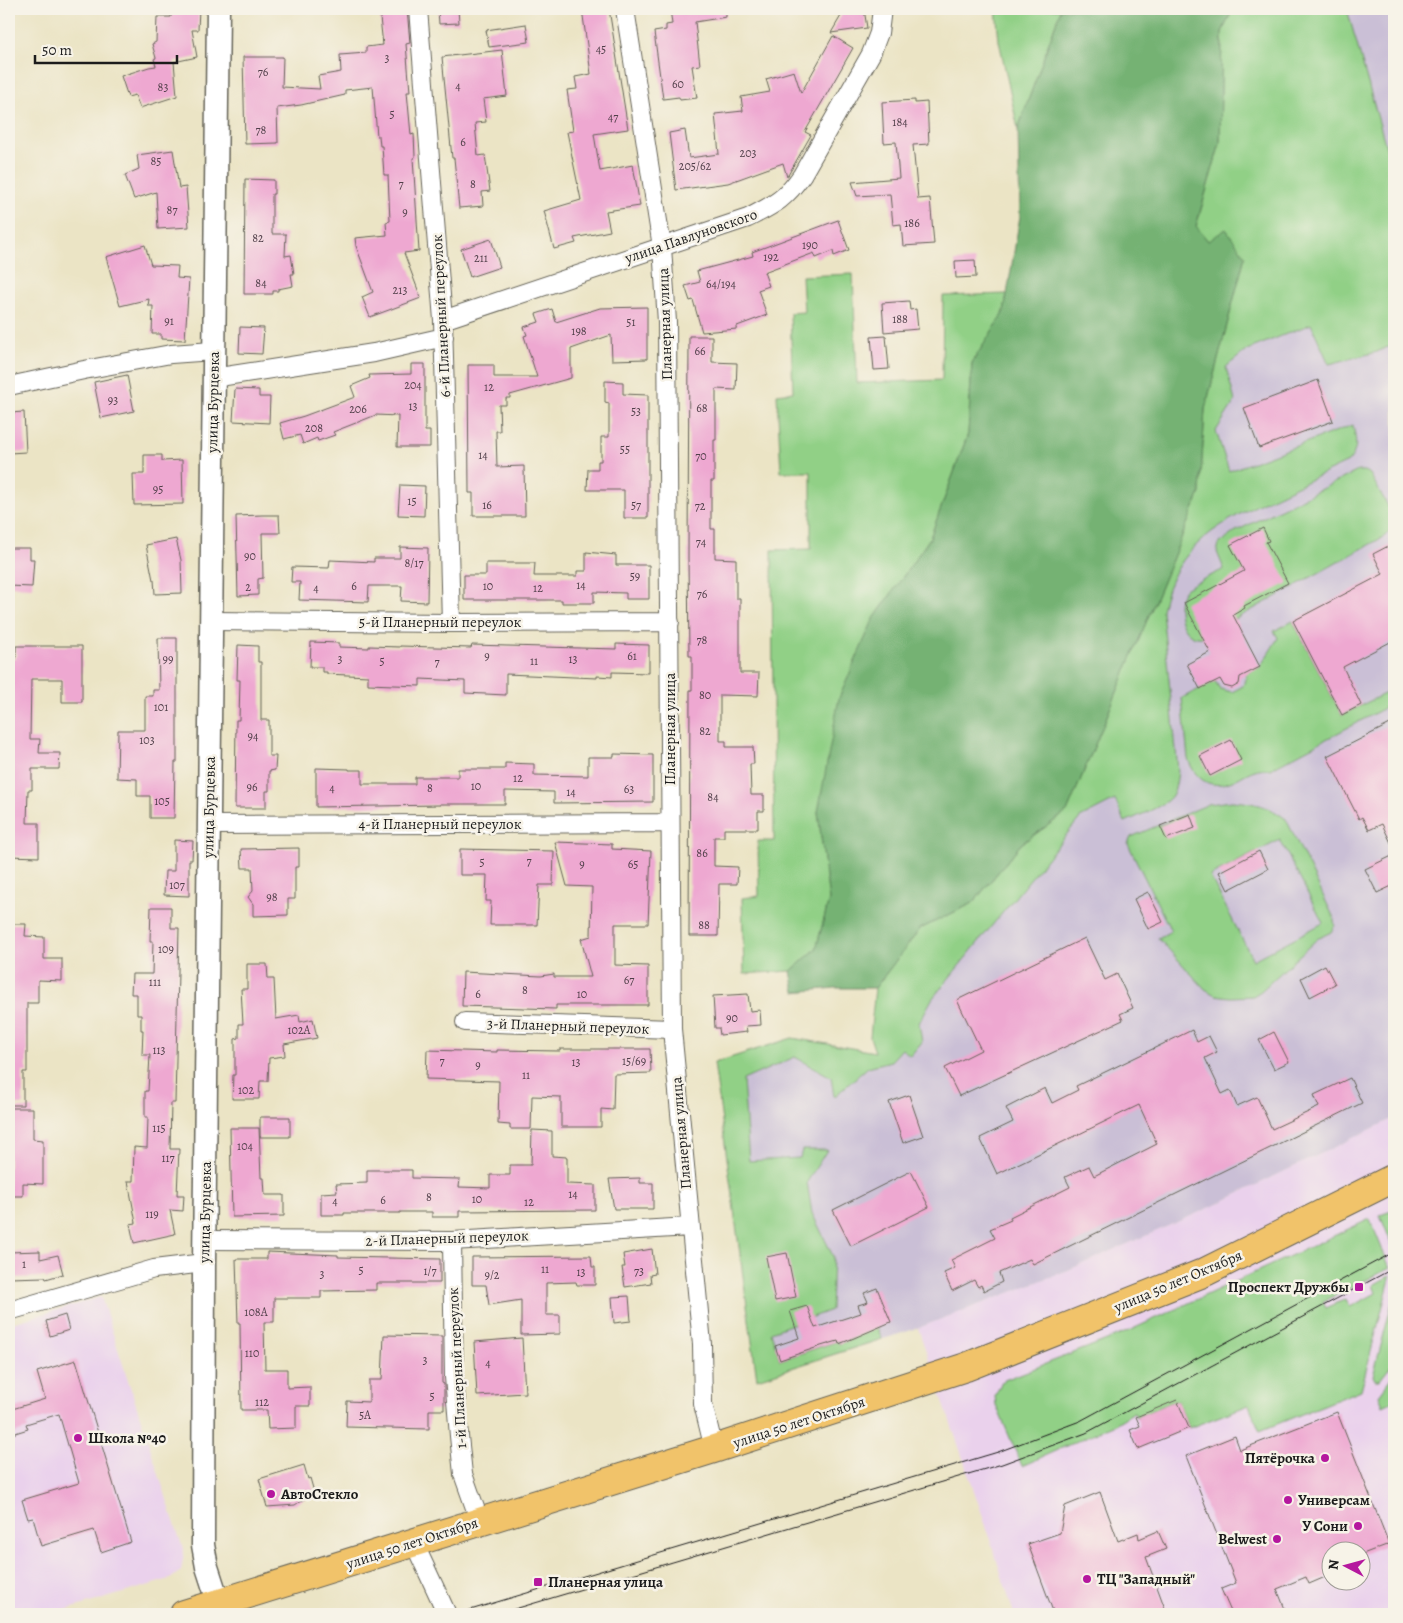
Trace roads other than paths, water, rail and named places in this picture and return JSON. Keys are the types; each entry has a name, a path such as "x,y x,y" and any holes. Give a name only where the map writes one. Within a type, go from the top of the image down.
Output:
{"main road":[{"name":"улица 50 лет Октября","path":"184,1614 714,1449 966,1367 1203,1273 1394,1178"}],"street":[{"name":"улица Бурцевка","path":"218,9 204,1240 203,1545 207,1567 219,1604"},
{"name":"6-й Планерный переулок","path":"418,9 444,328 451,623"},
{"name":"Планерная улица","path":"624,9 662,247 667,322 672,1030 702,1344 703,1404 714,1449"},
{"name":"улица Павлуновского","path":"213,378 374,354 662,247 748,218 779,202 792,190 802,175 871,54 879,33 882,9"},
{"path":"9,386 171,354 213,351"},
{"name":"5-й Планерный переулок","path":"211,621 670,622"},
{"name":"4-й Планерный переулок","path":"209,824 670,823"},
{"name":"3-й Планерный переулок","path":"465,1022 672,1030"},
{"name":"2-й Планерный переулок","path":"204,1240 452,1240 690,1227"},
{"name":"1-й Планерный переулок","path":"452,1240 454,1377 459,1436 463,1474 480,1522"},
{"path":"9,1311 154,1269 204,1263"},
{"path":"414,1543 447,1614"}],"tram line":[{"path":"457,1614 998,1452 1080,1421 1394,1252"},
{"path":"498,1614 1002,1464 1086,1433 1394,1268"}],"place":[{"name":"Проспект Дружбы","path":"1359,1287"},
{"name":"Школа №40","path":"78,1438"},
{"name":"Пятёрочка","path":"1325,1458"},
{"name":"АвтоСтекло","path":"271,1494"},
{"name":"Универсам","path":"1288,1500"},
{"name":"У Сони","path":"1358,1526"},
{"name":"Belwest","path":"1277,1539"},
{"name":"ТЦ \"Западный\"","path":"1087,1579"},
{"name":"Планерная улица","path":"538,1582"}]}
